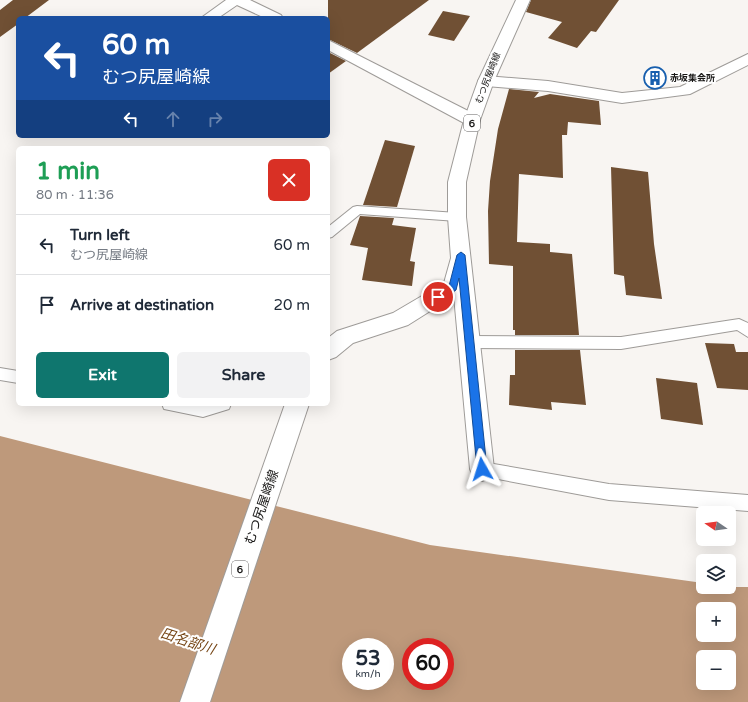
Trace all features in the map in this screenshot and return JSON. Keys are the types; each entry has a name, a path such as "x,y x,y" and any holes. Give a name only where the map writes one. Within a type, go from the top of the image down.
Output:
{"main road":[{"path":"211,16 235,0"},
{"path":"239,0 272,16"},
{"name":"むつ尻屋崎線","path":"482,469 457,217 457,182 472,120 486,81 523,0"},
{"path":"330,45 472,120"},
{"path":"486,81 548,86 622,98 684,91 748,59"},
{"name":"むつ尻屋崎線","path":"330,349 345,337 400,319 453,288 461,255"},
{"name":"むつ尻屋崎線","path":"195,702 285,437 297,406"}],"lane":[{"path":"330,232 357,210 457,217"},
{"path":"469,342 621,343 739,324 748,331"},
{"path":"0,374 16,377"},
{"path":"180,406 203,410 217,406"},
{"path":"482,469 609,492 748,503"}],"water":[{"name":"田名部川","path":"0,436 430,545 696,582 696,594 736,594 736,587 748,587 748,702 0,702"}],"building":[{"path":"13,0 49,0 28,16 16,16 16,25 0,37 0,10"},
{"path":"328,0 429,0 357,53 330,40 330,16 328,16"},
{"path":"531,0 619,0 596,32 591,31 577,48 548,38 562,22 526,12"},
{"path":"443,11 470,16 454,41 428,35"},
{"path":"330,53 346,61 330,73"},
{"path":"509,89 539,92 534,98 550,94 599,101 601,125 568,122 567,135 562,135 563,178 519,174 517,242 550,244 550,252 572,254 579,335 515,335 515,330 513,330 513,266 489,264 488,211 490,181 498,129"},
{"path":"385,140 415,146 397,207 363,205"},
{"path":"611,167 648,172 654,244 662,299 626,295 624,276 614,274"},
{"path":"360,216 394,218 392,225 416,228 410,261 415,262 412,286 362,280 368,248 350,245"},
{"path":"705,343 734,344 736,352 748,352 748,390 717,388"},
{"path":"515,350 580,350 586,405 551,402 552,410 509,405 510,375 515,375"},
{"path":"656,378 697,383 703,425 661,419"}],"place":[{"name":"赤坂集会所","path":"655,78"}],"route":[{"path":"438,297 453,288 461,255 482,469"}]}
